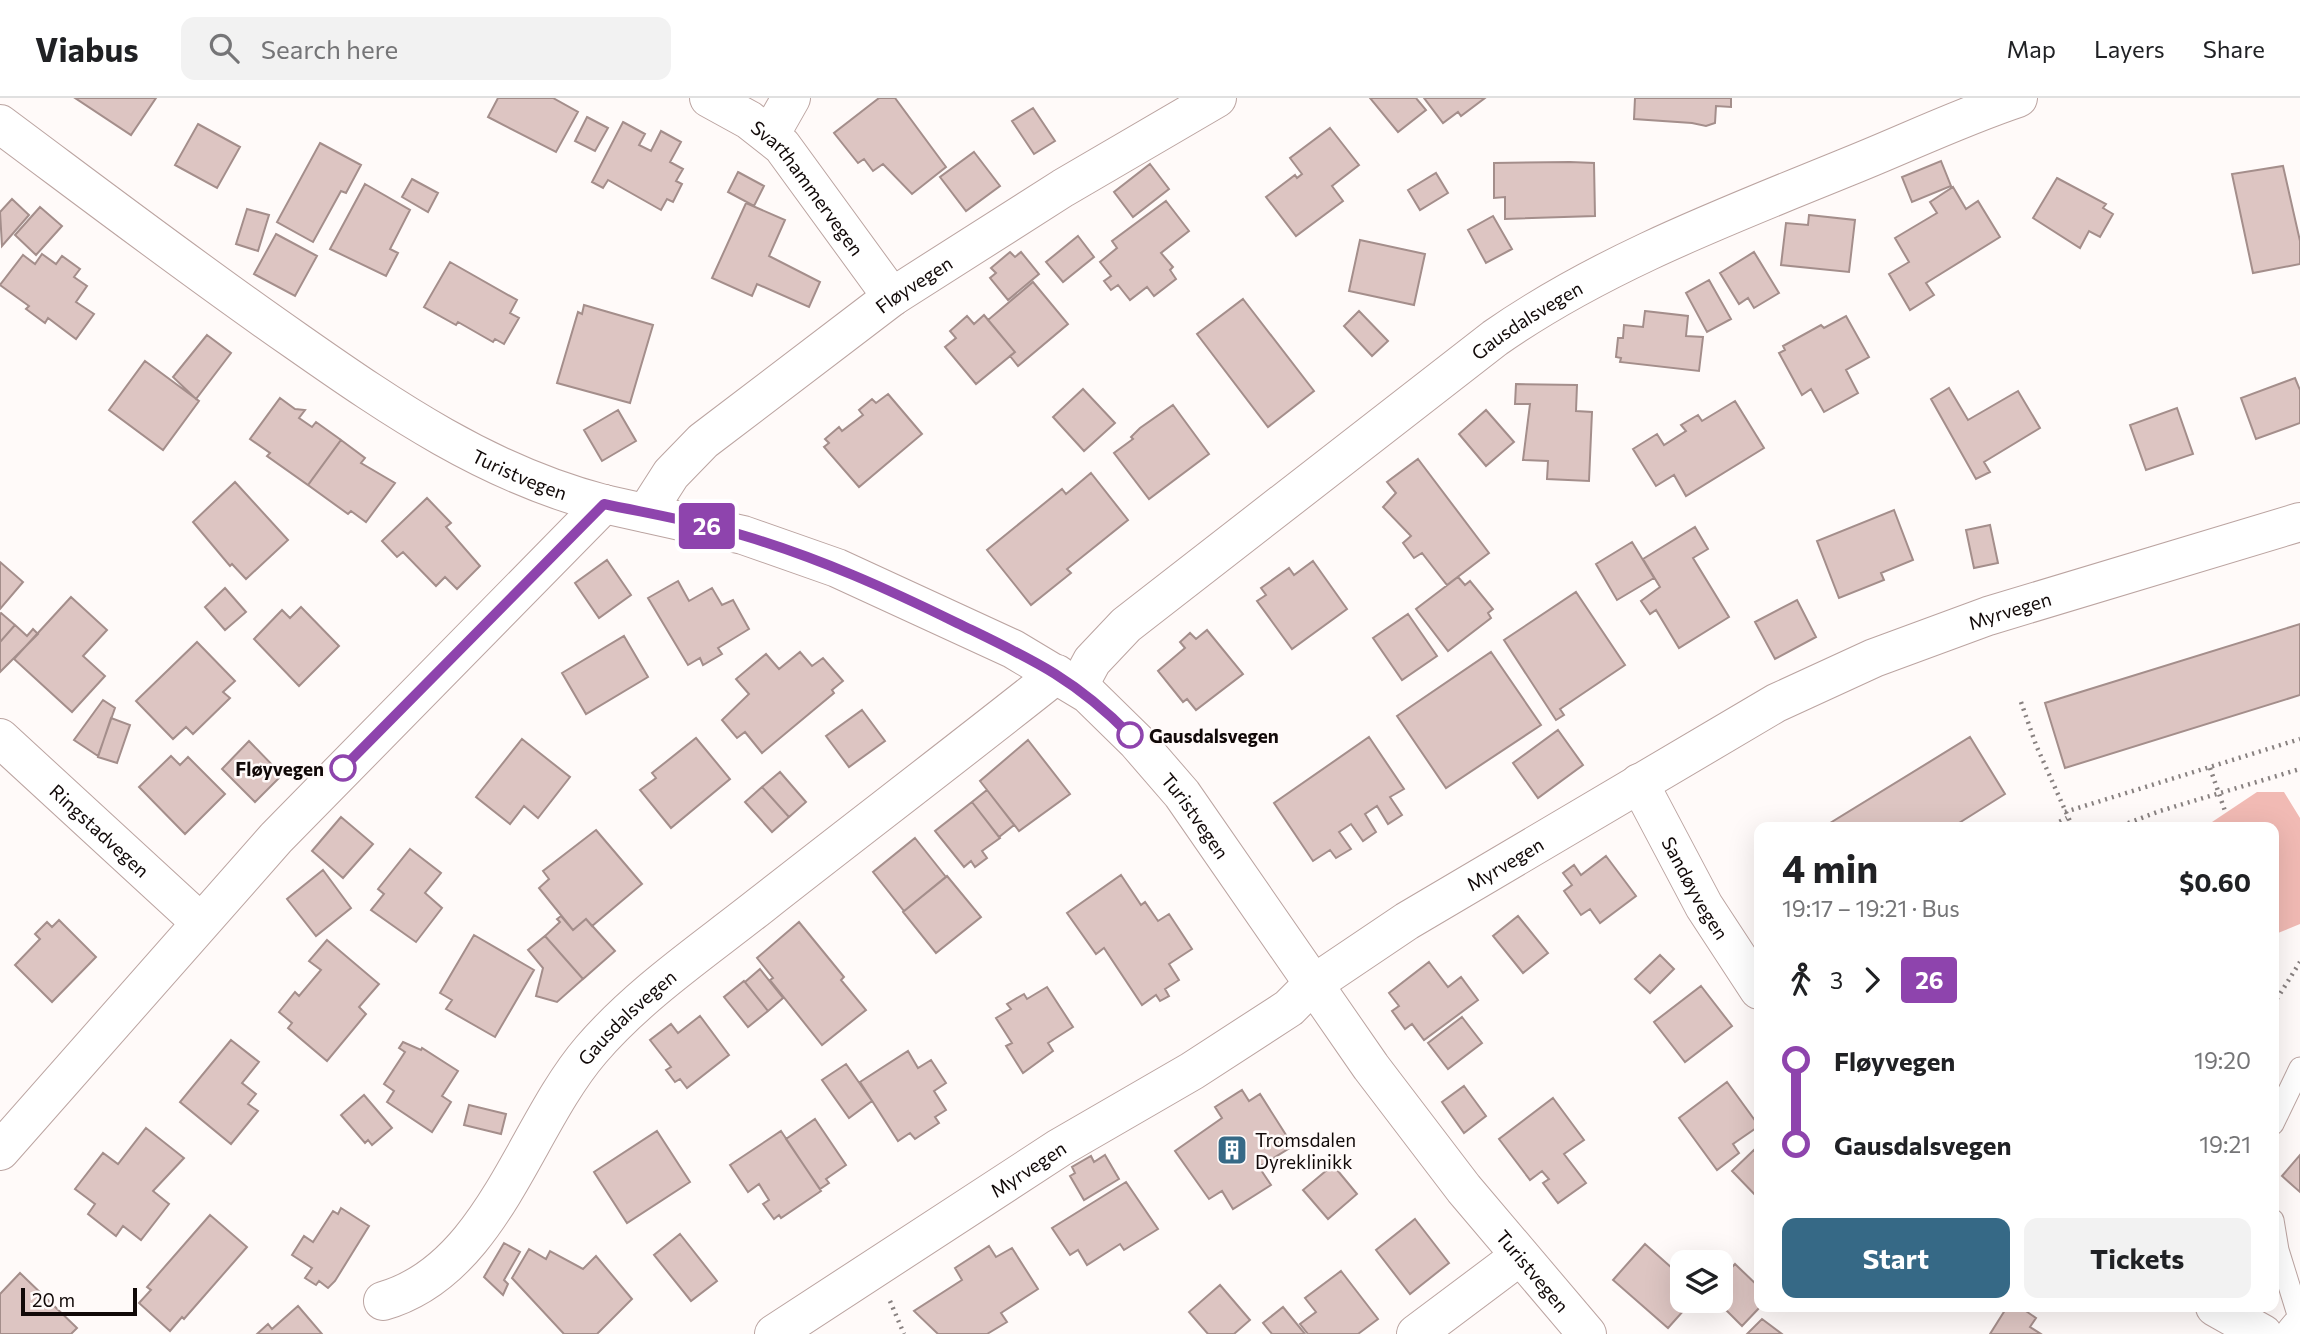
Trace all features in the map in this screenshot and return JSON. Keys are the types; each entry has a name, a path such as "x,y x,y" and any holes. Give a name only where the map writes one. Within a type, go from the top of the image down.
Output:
{"street":[{"name":"Svarthammervegen","path":"709,98 770,135 789,155 892,297"},
{"path":"770,135 791,98"},
{"name":"Fløyvegen","path":"646,513 671,474 703,441 892,297 1063,188 1217,98"},
{"name":"Gausdalsvegen","path":"383,1301 407,1294 421,1284 470,1238 507,1188 557,1096 592,1049 623,1018 697,955 1068,680 1092,661 1126,625 1494,338 1540,307 1688,234 1961,118 2018,98"},
{"name":"Turistvegen","path":"0,124 158,243 402,416 521,476 561,493 743,535 837,568 1013,649 1068,680 1137,742 1182,794 1283,937 1312,985 1443,1162 1587,1334"},
{"path":"0,1151 200,922 343,768 604,504"},
{"name":"Myrvegen","path":"774,1334 1059,1148 1279,1015 1312,985 1407,921 1776,703 1874,658 2022,605 2300,522"},
{"name":"Ringstadvegen","path":"0,738 200,922"},
{"name":"Sandøyvegen","path":"1639,783 1713,923 1754,983"},
{"path":"1416,1334 1520,1256"},
{"path":"2225,1312 2263,1334"},
{"path":"2295,1334 2300,1328"}],"lane":[{"path":"2279,1112 2300,1068"},
{"path":"2279,1253 2300,1321"}],"path":[{"path":"2021,702 2070,822"},
{"path":"2056,822 2066,815 2300,739"},
{"path":"2210,768 2222,794 2225,811"},
{"path":"2131,822 2300,769"},
{"path":"2279,995 2300,962"}],"shaded area":[{"path":"2257,792 2284,792 2300,818 2300,924 2279,933 2279,822 2212,822"}],"building":[{"path":"75,98 156,98 131,135"},
{"path":"498,98 553,98 578,112 556,152 488,117"},
{"path":"879,98 895,98 946,167 912,194 883,164 873,171 864,159 858,163 834,133"},
{"path":"1370,98 1416,98 1426,110 1398,132"},
{"path":"1424,98 1485,98 1461,116 1458,112 1443,123"},
{"path":"1635,98 1731,98 1731,107 1716,106 1715,123 1706,126 1634,119"},
{"path":"1033,108 1055,141 1034,154 1012,121"},
{"path":"587,117 608,128 595,151 575,141"},
{"path":"623,122 645,134 639,145 651,151 661,131 681,142 670,162 683,169 676,181 682,184 673,202 667,199 661,210 608,180 603,188 592,182"},
{"path":"198,124 240,147 217,188 175,165"},
{"path":"1330,128 1359,165 1332,186 1343,201 1296,236 1266,197 1295,175 1297,178 1302,174 1290,158"},
{"path":"320,143 361,165 346,193 341,191 313,242 277,222"},
{"path":"974,152 1000,186 966,211 940,177"},
{"path":"1941,161 1951,186 1912,202 1902,177"},
{"path":"1494,163 1594,163 1595,216 1505,219 1505,197 1494,198"},
{"path":"1150,164 1169,189 1133,217 1114,192"},
{"path":"2283,166 2300,241 2300,264 2253,273 2232,174"},
{"path":"738,172 764,186 754,206 728,192"},
{"path":"1436,173 1448,193 1420,210 1408,190"},
{"path":"2057,178 2106,204 2103,208 2113,214 2100,237 2089,231 2080,248 2033,218"},
{"path":"412,179 438,193 428,212 402,197"},
{"path":"365,184 410,210 390,249 398,253 386,276 330,249"},
{"path":"1953,187 1966,209 1978,201 2000,237 1926,283 1934,295 1910,310 1889,274 1909,262 1895,238 1937,213 1930,202"},
{"path":"12,199 29,215 2,246 0,212"},
{"path":"1166,201 1189,231 1161,253 1173,267 1170,270 1176,279 1154,296 1147,287 1130,300 1118,285 1111,290 1104,281 1111,276 1100,262 1117,248 1112,241"},
{"path":"746,203 785,220 769,256 820,282 809,307 757,284 752,296 712,278"},
{"path":"40,207 62,226 36,255 15,235"},
{"path":"247,209 269,215 258,251 236,244"},
{"path":"1809,215 1855,220 1849,272 1781,265 1786,223 1808,225"},
{"path":"1493,216 1512,249 1486,263 1468,230"},
{"path":"276,234 317,256 295,296 254,274"},
{"path":"1078,236 1094,257 1063,282 1046,262"},
{"path":"1360,240 1425,254 1414,305 1349,291"},
{"path":"1010,252 1015,257 1021,252 1039,274 1008,300 990,278 996,273 991,268"},
{"path":"1754,252 1779,293 1754,308 1748,298 1739,304 1720,273"},
{"path":"42,254 56,264 62,256 80,269 74,277 87,286 76,302 94,314 76,339 48,318 45,323 26,309 29,306 0,285 23,255 35,264"},
{"path":"450,262 517,300 510,313 519,318 504,344 495,339 493,342 458,322 456,325 424,307"},
{"path":"1709,280 1731,319 1707,332 1686,293"},
{"path":"1033,282 1068,324 1018,366 1010,356 1015,352 988,320"},
{"path":"1243,299 1314,391 1268,427 1197,334"},
{"path":"584,305 653,325 630,403 557,383 578,312 582,314"},
{"path":"1359,311 1388,341 1372,356 1344,326"},
{"path":"1645,311 1688,316 1686,336 1703,337 1699,371 1620,362 1621,358 1616,357 1618,338 1623,338 1624,325 1643,327"},
{"path":"984,315 1015,352 976,384 945,347 956,338 950,331 967,316 974,324"},
{"path":"1846,316 1869,357 1846,370 1858,393 1824,412 1811,389 1802,395 1779,353 1785,350 1783,346 1821,325 1824,328"},
{"path":"207,335 231,353 196,399 173,377"},
{"path":"145,361 199,401 163,450 109,410"},
{"path":"2295,378 2300,390 2300,423 2256,439 2241,398"},
{"path":"1516,384 1577,385 1576,411 1592,412 1589,481 1547,479 1548,461 1523,460 1530,404 1515,404"},
{"path":"1949,388 1968,420 2018,391 2040,428 1984,462 1990,472 1976,479 1931,399"},
{"path":"1083,389 1115,423 1084,451 1053,417"},
{"path":"888,394 922,434 859,487 824,447 829,443 825,439 839,427 842,431 863,415 859,410 872,399 876,403"},
{"path":"280,398 295,409 305,410 299,418 312,427 316,422 341,440 308,485 267,456 270,453 250,439"},
{"path":"1735,401 1764,448 1686,496 1674,475 1656,486 1633,449 1657,434 1664,445 1686,431 1681,425 1698,415 1702,421"},
{"path":"1173,405 1209,454 1149,499 1114,453 1133,439 1131,437 1140,428"},
{"path":"2177,408 2193,454 2146,470 2130,425"},
{"path":"618,410 636,441 602,461 584,430"},
{"path":"1486,410 1514,442 1486,466 1459,434"},
{"path":"341,440 365,458 361,463 395,483 366,522 351,511 348,514 308,485"},
{"path":"1418,459 1489,553 1447,585 1422,553 1414,558 1403,543 1411,536 1383,507 1396,493 1387,482"},
{"path":"1091,473 1128,520 1067,569 1071,573 1031,605 987,550 1062,489 1066,494"},
{"path":"235,482 288,540 246,579 232,564 230,566 193,522"},
{"path":"427,498 451,523 446,527 480,566 457,589 445,577 436,586 403,552 397,557 382,541"},
{"path":"1894,510 1913,560 1881,573 1884,580 1839,598 1817,541"},
{"path":"1990,525 1998,563 1974,568 1966,530"},
{"path":"1695,527 1708,549 1693,558 1729,617 1679,648 1656,610 1650,614 1641,601 1660,587 1643,559"},
{"path":"1632,542 1654,578 1617,600 1596,564"},
{"path":"607,560 631,595 599,618 575,583"},
{"path":"1313,561 1347,609 1292,649 1257,601 1266,595 1261,588 1289,568 1294,575"},
{"path":"0,562 23,582 0,609"},
{"path":"1458,577 1465,585 1470,581 1493,609 1488,613 1491,618 1448,651 1416,609"},
{"path":"678,581 689,601 712,588 722,605 733,600 749,629 718,648 722,654 703,665 700,658 688,665 648,598"},
{"path":"225,588 246,612 225,630 205,607"},
{"path":"1576,592 1625,665 1560,709 1564,715 1556,720 1504,640"},
{"path":"71,597 107,630 83,656 105,676 72,712 14,659"},
{"path":"1797,600 1816,637 1775,659 1755,622"},
{"path":"301,607 339,646 299,686 254,639 282,610 290,618"},
{"path":"0,614 15,625 0,642"},
{"path":"1408,614 1437,656 1402,680 1373,638"},
{"path":"2300,624 2300,695 2065,768 2045,703"},
{"path":"15,625 27,636 33,629 38,634 0,672 0,642"},
{"path":"1207,630 1243,674 1196,710 1187,699 1183,702 1158,671 1185,648 1180,642 1190,633 1196,639"},
{"path":"624,636 648,677 586,714 562,673"},
{"path":"197,642 235,681 223,692 230,698 193,734 186,727 173,739 136,701"},
{"path":"800,652 812,666 823,658 843,681 832,690 834,693 762,753 745,732 737,738 722,720 749,694 736,679 766,654 779,669"},
{"path":"1491,652 1541,725 1446,788 1397,716"},
{"path":"103,700 115,708 98,756 74,740"},
{"path":"862,710 885,741 849,767 826,736"},
{"path":"111,718 130,725 117,763 98,757"},
{"path":"1558,730 1583,765 1538,798 1513,763"},
{"path":"1369,737 1404,789 1390,797 1402,815 1388,824 1377,806 1365,814 1376,832 1363,841 1351,824 1339,832 1351,849 1336,858 1330,850 1313,861 1274,803"},
{"path":"1970,737 2005,794 1961,822 1832,822"},
{"path":"696,738 730,779 671,828 640,790 656,778 652,773"},
{"path":"522,739 570,777 538,818 524,806 510,824 476,797"},
{"path":"1028,740 1070,794 1019,831 980,781"},
{"path":"249,741 282,775 255,802 222,769"},
{"path":"171,756 180,765 188,757 225,794 185,834 139,787"},
{"path":"780,772 806,802 789,817 762,787"},
{"path":"762,787 789,817 772,832 745,802"},
{"path":"987,790 1014,825 999,837 972,802"},
{"path":"972,802 1000,838 982,851 987,858 975,867 971,861 964,867 935,831"},
{"path":"341,817 373,844 343,878 312,851"},
{"path":"596,830 642,884 592,926 586,919 573,930 539,888 549,879 543,871"},
{"path":"915,838 946,877 904,911 873,872"},
{"path":"410,849 441,873 425,893 442,908 416,942 371,910 384,894 378,889"},
{"path":"1606,856 1636,896 1600,923 1590,909 1581,915 1564,891 1572,885 1563,873 1574,865 1581,875"},
{"path":"323,870 351,908 316,936 287,899"},
{"path":"1121,875 1141,905 1145,902 1158,921 1169,914 1192,949 1169,964 1179,980 1165,989 1169,996 1160,1001 1156,995 1142,1005 1104,948 1096,954 1067,913"},
{"path":"947,876 981,917 936,953 903,912"},
{"path":"561,916 573,930 586,919 615,951 583,979 545,936 560,922 557,919"},
{"path":"1518,916 1548,953 1523,973 1493,936"},
{"path":"59,920 96,957 52,1002 15,965 40,939 35,934 47,922 52,927"},
{"path":"799,922 844,977 841,980 866,1010 822,1045 770,980 773,978 757,958"},
{"path":"474,935 534,970 495,1037 446,1009 452,1000 440,993"},
{"path":"545,936 583,979 557,1002 536,996 543,968 528,950"},
{"path":"327,940 379,984 359,1007 366,1014 327,1061 288,1028 292,1023 279,1012 295,992 299,996 321,970 309,961"},
{"path":"1660,955 1674,969 1650,993 1635,979"},
{"path":"1429,962 1448,987 1461,977 1478,1000 1424,1040 1412,1024 1405,1029 1392,1011 1399,1006 1389,993"},
{"path":"760,969 783,998 768,1011 745,982"},
{"path":"744,981 768,1011 748,1027 724,997"},
{"path":"1701,986 1732,1026 1685,1062 1654,1022"},
{"path":"1047,987 1073,1027 1048,1043 1053,1051 1023,1073 1006,1046 1012,1043 996,1018 1011,1009 1007,1004 1024,994 1027,999"},
{"path":"700,1016 729,1055 687,1088 680,1079 675,1082 666,1070 671,1067 650,1040 671,1024 678,1033"},
{"path":"1462,1017 1482,1043 1448,1069 1428,1043"},
{"path":"231,1040 259,1062 242,1083 256,1094 248,1104 258,1111 231,1144 180,1102"},
{"path":"403,1042 421,1050 422,1048 458,1071 442,1096 451,1102 432,1132 387,1102 394,1091 384,1084 405,1052 399,1048"},
{"path":"908,1051 918,1068 931,1060 946,1083 934,1091 946,1110 935,1117 939,1123 915,1139 910,1133 898,1141 860,1082"},
{"path":"846,1064 872,1101 849,1118 822,1080"},
{"path":"1727,1082 1754,1119 1754,1129 1733,1144 1739,1153 1717,1170 1679,1118"},
{"path":"1464,1086 1486,1116 1464,1133 1442,1102"},
{"name":"Tromsdalen Dyreklinikk","path":"1242,1090 1249,1101 1260,1094 1293,1146 1259,1167 1271,1185 1233,1209 1222,1191 1209,1199 1175,1151 1222,1118 1215,1107"},
{"path":"364,1095 392,1128 372,1145 368,1140 365,1143 341,1115"},
{"path":"1553,1098 1584,1140 1564,1154 1586,1183 1558,1203 1543,1183 1549,1179 1542,1171 1530,1180 1499,1139"},
{"path":"469,1105 506,1114 501,1134 464,1125"},
{"path":"815,1119 846,1165 826,1179 829,1183 820,1189 786,1139"},
{"path":"146,1128 184,1158 153,1191 169,1204 141,1240 123,1226 116,1236 88,1214 95,1204 75,1189 103,1153 118,1164"},
{"path":"657,1131 690,1182 627,1223 594,1172"},
{"path":"781,1131 821,1191 781,1218 779,1215 774,1219 763,1204 769,1200 759,1184 748,1192 730,1165"},
{"path":"1754,1150 1754,1194 1732,1171"},
{"path":"1105,1155 1119,1179 1084,1200 1070,1176 1075,1173 1072,1167 1091,1156 1094,1162"},
{"path":"2300,1155 2300,1192 2282,1176"},
{"path":"1333,1165 1357,1194 1328,1219 1303,1190"},
{"path":"1126,1182 1158,1229 1124,1250 1120,1244 1087,1265 1078,1250 1070,1255 1052,1228"},
{"path":"341,1208 369,1226 328,1288 319,1281 316,1285 305,1278 312,1268 292,1255 304,1236 313,1242 333,1211 338,1214"},
{"path":"210,1215 247,1247 184,1319 182,1317 170,1331 139,1303 151,1290 147,1287"},
{"path":"1415,1219 1449,1263 1410,1294 1376,1250"},
{"path":"680,1234 717,1281 691,1301 654,1255"},
{"path":"504,1243 520,1252 504,1280 508,1284 503,1295 484,1277"},
{"path":"1645,1244 1670,1266 1670,1313 1681,1313 1668,1328 1613,1280"},
{"path":"989,1246 996,1257 1012,1248 1038,1289 1001,1313 1007,1322 987,1334 938,1334 914,1311 962,1280 955,1268"},
{"path":"529,1249 546,1259 550,1251 583,1269 596,1256 632,1299 597,1334 564,1334 512,1278"},
{"path":"1735,1264 1754,1282 1755,1312 1742,1326 1729,1313 1733,1313"},
{"path":"1341,1271 1378,1319 1358,1334 1308,1334 1300,1324 1316,1312 1305,1298"},
{"path":"20,1273 77,1328 71,1334 0,1334 0,1294"},
{"path":"1220,1285 1250,1320 1234,1334 1208,1334 1189,1312"},
{"path":"298,1306 322,1334 257,1334 268,1324 272,1329"},
{"path":"1283,1307 1305,1334 1272,1334 1263,1323"},
{"path":"2004,1312 2027,1312 2036,1318 2030,1327 2041,1334 1990,1334"},
{"path":"1762,1319 1782,1334 1747,1334"}],"bus line":[{"name":"26","path":"343,768 604,504 743,535 877,585 1039,662 1088,694 1130,735"}],"place":[{"name":"Gausdalsvegen","path":"1130,735"},
{"name":"Fløyvegen","path":"343,768"},
{"name":"Tromsdalen Dyreklinikk","path":"1232,1150"}]}
